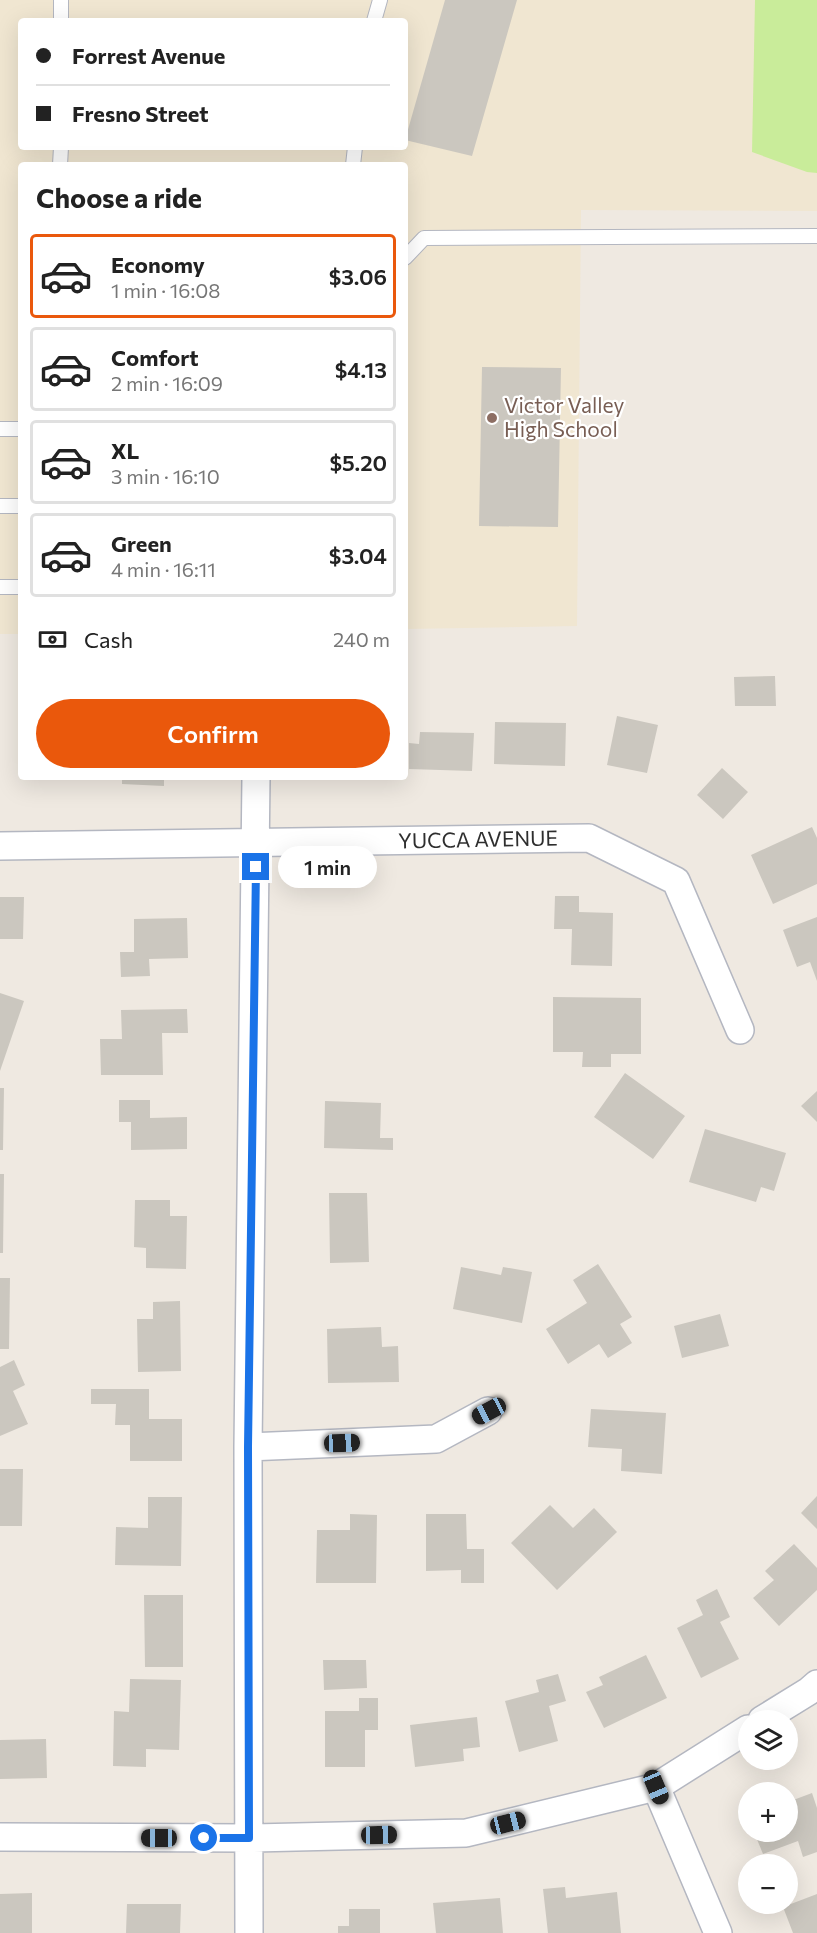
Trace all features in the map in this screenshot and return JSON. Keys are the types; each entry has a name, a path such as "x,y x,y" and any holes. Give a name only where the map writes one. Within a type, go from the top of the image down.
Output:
{"street":[{"path":"249,1933 248,1447 256,780"},
{"name":"YUCCA AVENUE","path":"0,846 589,838 676,881 740,1029"},
{"path":"248,1447 436,1439 489,1411"},
{"path":"778,1710 817,1684"},
{"path":"0,1837 249,1838 466,1833 656,1787 738,1735"},
{"path":"656,1787 718,1933"}],"lane":[{"path":"61,0 61,18"},
{"path":"375,18 380,0"},
{"path":"408,255 424,238 817,237"},
{"path":"0,429 18,429"},
{"path":"0,506 18,506"},
{"path":"0,587 18,587"}],"shaded area":[{"name":"Victor Valley High School","path":"0,0 817,0 817,211 581,210 577,626 408,629 408,162 18,162 18,634 0,634"}],"green space":[{"path":"755,0 817,0 817,173 807,172 752,152"}],"building":[{"path":"445,0 517,0 472,156 408,141 408,130"},
{"path":"482,367 561,368 558,527 479,526"},
{"path":"775,676 776,706 735,706 734,677"},
{"path":"617,716 658,725 647,773 607,765"},
{"path":"495,722 566,723 565,766 494,764"},
{"path":"420,732 474,733 472,771 409,769 409,743 419,744"},
{"path":"722,768 748,792 723,819 697,795"},
{"path":"122,780 164,780 164,786 122,784"},
{"path":"812,827 817,838 817,884 773,904 751,855"},
{"path":"555,896 579,896 579,912 613,913 612,966 571,965 572,929 554,929"},
{"path":"0,897 24,897 23,939 0,939"},
{"path":"817,917 817,981 810,962 797,967 783,930"},
{"path":"187,918 188,958 149,959 150,976 121,977 120,952 134,952 134,919"},
{"path":"0,993 24,1001 0,1071"},
{"path":"553,997 641,998 641,1054 611,1054 611,1067 582,1067 583,1052 553,1052"},
{"path":"187,1009 188,1033 162,1033 163,1075 101,1075 100,1039 122,1039 121,1010"},
{"path":"625,1073 685,1116 653,1159 594,1117"},
{"path":"0,1088 4,1088 3,1150 0,1150"},
{"path":"817,1091 817,1122 801,1106"},
{"path":"119,1100 150,1100 150,1118 187,1117 187,1149 131,1150 131,1122 119,1122"},
{"path":"325,1101 381,1103 380,1138 393,1138 393,1150 324,1148"},
{"path":"705,1129 786,1153 774,1191 761,1187 756,1202 689,1182"},
{"path":"0,1174 4,1174 3,1253 0,1253"},
{"path":"329,1193 367,1193 369,1262 330,1263"},
{"path":"135,1200 170,1200 170,1216 187,1216 186,1269 146,1268 146,1248 134,1247"},
{"path":"598,1264 632,1317 620,1324 632,1343 608,1358 599,1344 568,1364 546,1329 587,1303 573,1280"},
{"path":"461,1267 501,1275 503,1267 532,1272 522,1323 453,1309"},
{"path":"0,1278 10,1278 9,1349 0,1349"},
{"path":"180,1301 181,1371 138,1372 137,1319 153,1319 153,1302"},
{"path":"720,1314 729,1346 682,1358 674,1326"},
{"path":"381,1327 382,1347 398,1346 399,1382 328,1383 327,1329"},
{"path":"14,1360 25,1385 13,1391 28,1424 0,1436 0,1367"},
{"path":"91,1389 149,1389 149,1419 182,1419 182,1461 130,1461 130,1425 115,1425 116,1404 91,1404"},
{"path":"591,1409 666,1413 662,1474 621,1471 622,1449 588,1447"},
{"path":"0,1469 23,1469 22,1526 0,1526"},
{"path":"817,1496 817,1529 801,1513"},
{"path":"148,1497 182,1497 181,1566 115,1565 116,1527 148,1528"},
{"path":"550,1505 573,1528 594,1508 617,1532 557,1590 511,1543"},
{"path":"350,1514 377,1515 376,1583 316,1583 317,1530 350,1530"},
{"path":"426,1514 466,1514 467,1549 484,1549 484,1583 461,1583 461,1570 426,1571"},
{"path":"794,1544 817,1568 817,1590 779,1626 753,1598 774,1580 765,1571"},
{"path":"717,1589 730,1617 720,1622 739,1659 701,1678 677,1628 703,1615 696,1600"},
{"path":"144,1595 183,1595 183,1667 145,1667"},
{"path":"646,1655 667,1698 604,1728 586,1692 603,1685 599,1677"},
{"path":"323,1660 366,1660 367,1688 324,1690"},
{"path":"558,1674 566,1701 549,1706 558,1741 519,1752 505,1701 539,1692 536,1680"},
{"path":"130,1679 181,1680 179,1750 146,1749 146,1767 113,1766 114,1711 129,1712"},
{"path":"359,1698 378,1698 378,1730 365,1730 365,1767 325,1767 325,1711 359,1711"},
{"path":"477,1717 480,1747 463,1749 464,1761 415,1767 410,1725"},
{"path":"46,1739 47,1778 0,1779 0,1740"},
{"path":"812,1793 817,1808 817,1852 803,1857 798,1841 798,1798"},
{"path":"758,1842 795,1842 763,1854"},
{"path":"565,1887 566,1898 617,1892 621,1933 548,1933 543,1889"},
{"path":"32,1893 32,1933 0,1933 0,1894"},
{"path":"817,1894 817,1933 793,1933 786,1914 798,1914 798,1901"},
{"path":"500,1898 503,1933 436,1933 433,1903"},
{"path":"127,1904 181,1904 180,1933 126,1933"},
{"path":"349,1909 380,1909 380,1933 338,1933 338,1926 349,1926"}],"place":[{"name":"Victor Valley High School","path":"492,418"}],"route":[{"path":"204,1838 249,1838 248,1447 256,867"}]}
